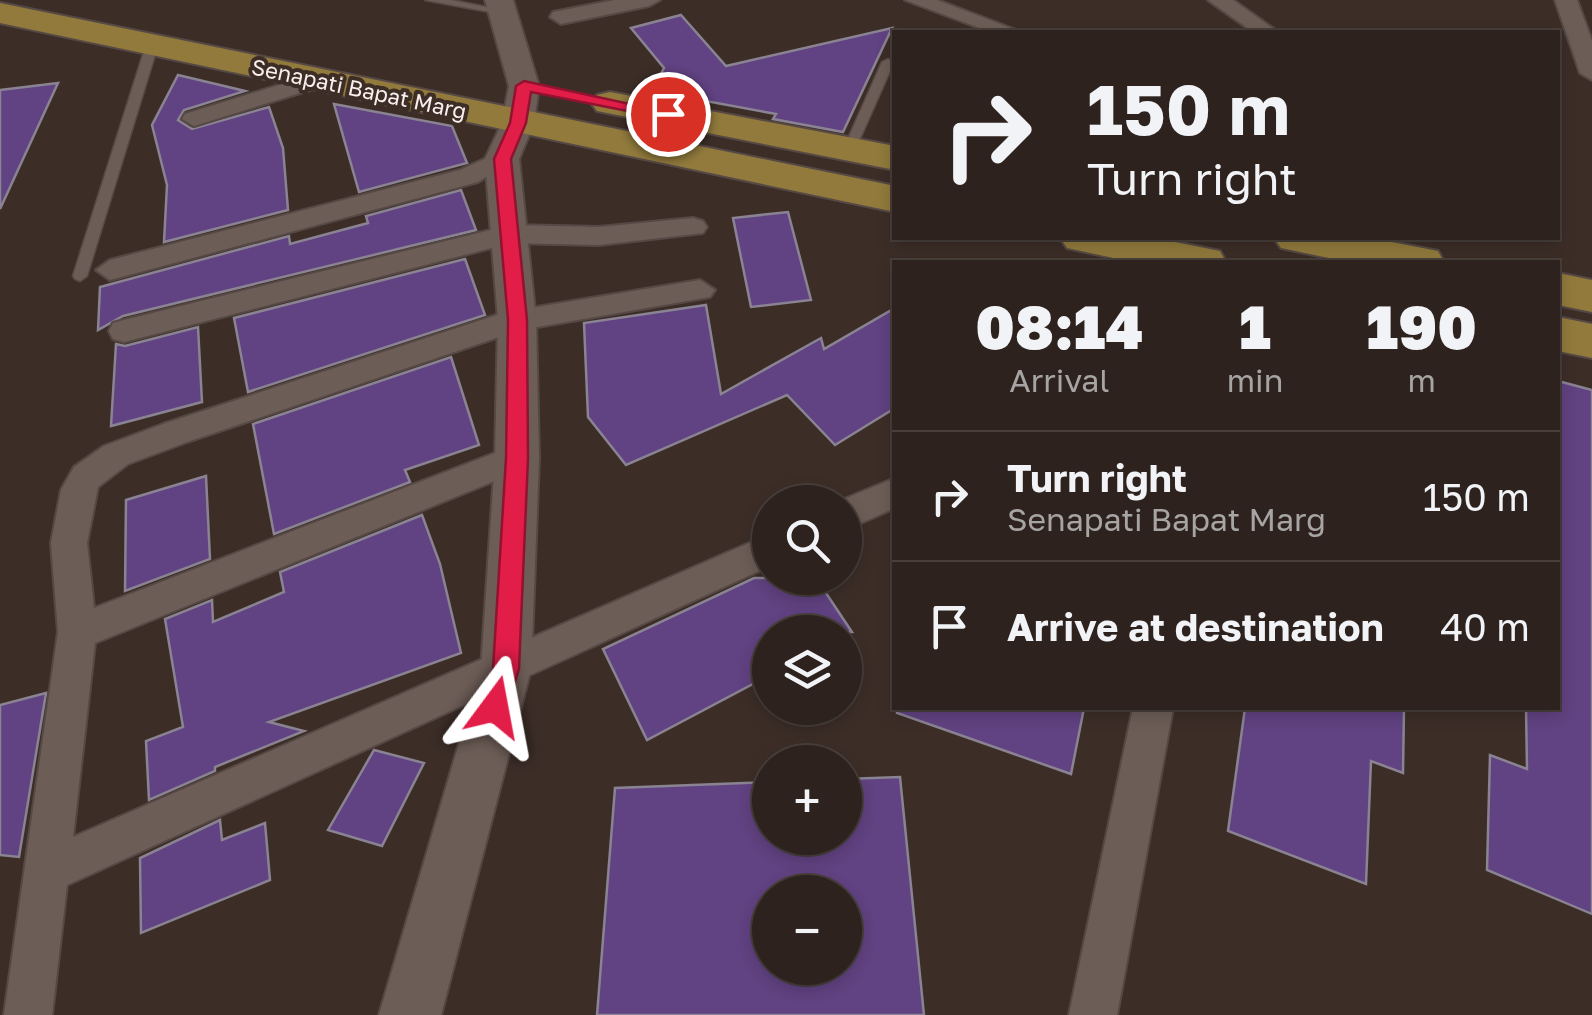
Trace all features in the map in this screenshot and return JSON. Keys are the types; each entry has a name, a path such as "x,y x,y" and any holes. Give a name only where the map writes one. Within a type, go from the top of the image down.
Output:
{"main road":[{"name":"Senapati Bapat Marg","path":"102,0 515,122 572,95 892,157"},
{"name":"Senapati Bapat Marg","path":"0,13 892,199"},
{"path":"1092,240 1194,260"},
{"path":"1306,240 1412,260"},
{"path":"1560,290 1592,296"},
{"path":"1560,334 1592,341"}],"street":[{"path":"560,17 613,3 650,0"},
{"path":"916,0 1004,30"},
{"path":"1219,0 1264,30"},
{"path":"1566,0 1592,74"},
{"path":"410,1015 506,669 517,458 517,320 511,234 515,122 500,5"},
{"path":"194,120 318,80"},
{"path":"110,270 469,176 515,122"},
{"path":"124,330 511,234 599,236 693,227"},
{"path":"28,1015 76,632 69,543 78,490 98,467 116,455 175,433 517,320 700,290"},
{"path":"76,632 517,458"},
{"path":"862,507 892,493"},
{"path":"47,870 752,557"},
{"path":"1093,1015 1153,710"}],"lane":[{"path":"430,0 500,5"},
{"path":"80,276 152,45"},
{"path":"850,150 888,62"}],"building":[{"path":"681,15 726,66 892,28 843,132 773,119 776,114 652,91 664,68 631,28"},
{"path":"178,75 245,91 184,110 178,120 192,129 269,107 283,148 288,210 164,242 167,185 152,125"},
{"path":"58,83 0,209 0,90"},
{"path":"334,104 452,126 467,163 359,192"},
{"path":"461,190 476,230 123,316 98,330 100,287 289,236 290,244 368,223 366,216"},
{"path":"788,212 811,300 751,307 733,218"},
{"path":"465,259 485,315 248,392 234,318"},
{"path":"706,305 721,394 821,338 824,349 892,310 892,410 835,445 787,395 626,465 588,417 584,323"},
{"path":"198,327 202,402 111,426 116,344 125,346"},
{"path":"451,357 479,445 405,470 410,482 274,534 253,424"},
{"path":"1560,382 1592,390 1592,914 1487,870 1490,755 1527,769 1526,710 1560,710"},
{"path":"206,476 210,559 125,591 126,500"},
{"path":"422,515 440,564 461,653 269,722 304,731 215,767 215,771 149,800 146,741 183,727 165,619 212,600 213,622 284,592 280,572"},
{"path":"752,579 752,595 827,595 841,615 752,615 752,685 647,740 603,649"},
{"path":"46,693 19,857 0,855 0,705"},
{"path":"898,710 1084,710 1071,774 897,713"},
{"path":"1245,710 1404,710 1403,773 1371,761 1366,884 1228,831"},
{"path":"374,750 424,763 382,846 328,830"},
{"path":"900,777 924,1015 597,1015 615,788 752,783 752,855 862,855 862,778"},
{"path":"220,820 222,840 265,823 270,880 141,933 140,858"}],"route":[{"path":"495,707 506,669 517,458 517,320 502,159 518,123 524,86 668,114"}]}
